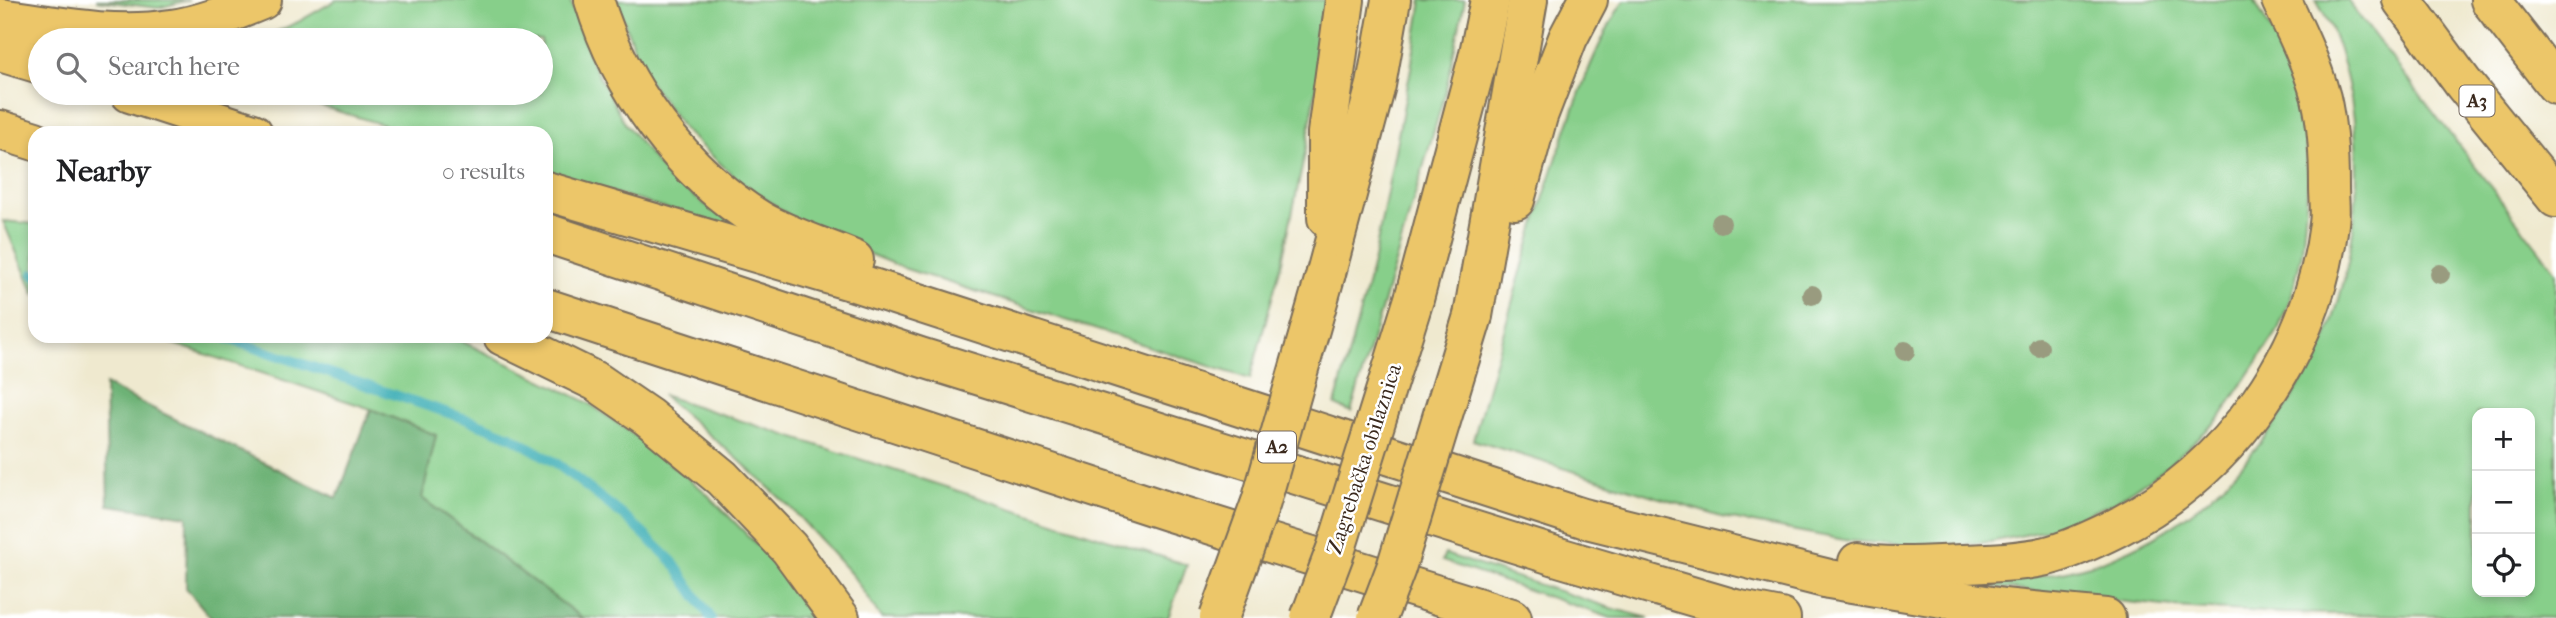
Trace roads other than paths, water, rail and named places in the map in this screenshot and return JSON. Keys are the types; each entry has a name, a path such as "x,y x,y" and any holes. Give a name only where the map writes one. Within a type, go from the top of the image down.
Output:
{"highway":[{"path":"176,28 224,15 262,0"},
{"path":"594,0 603,30 631,86 688,161 715,187 762,221 865,265 941,310"},
{"path":"1326,273 1327,133 1345,0"},
{"path":"1326,273 1376,85 1391,0"},
{"name":"Zagrebačka obilaznica","path":"1310,618 1336,549 1414,299 1478,58 1490,0"},
{"path":"1475,306 1528,0"},
{"path":"1377,618 1396,568 1475,306 1515,199 1538,116 1568,38 1588,0"},
{"path":"1682,541 1742,539 1863,564 1987,564 2048,556 2090,541 2134,519 2208,465 2239,432 2267,392 2297,338 2315,293 2330,223 2329,154 2321,98 2301,43 2281,0"},
{"name":"A3","path":"2402,0 2463,83 2556,198"},
{"path":"2490,0 2556,85"},
{"path":"0,18 74,28"},
{"path":"0,52 28,60"},
{"path":"168,105 234,126"},
{"path":"0,130 28,139"},
{"path":"553,193 851,281 1583,518 1829,579 2003,608 2106,618"},
{"path":"553,235 920,357 1549,554 1735,609 1781,618"},
{"name":"A2","path":"1219,618 1261,502 1326,273"},
{"path":"553,310 1170,512 1512,618"},
{"path":"517,343 597,382 648,417 722,478 789,548 840,618"}],"waterway":[{"path":"241,343 510,436 556,463 629,520 672,561 711,618"}]}
